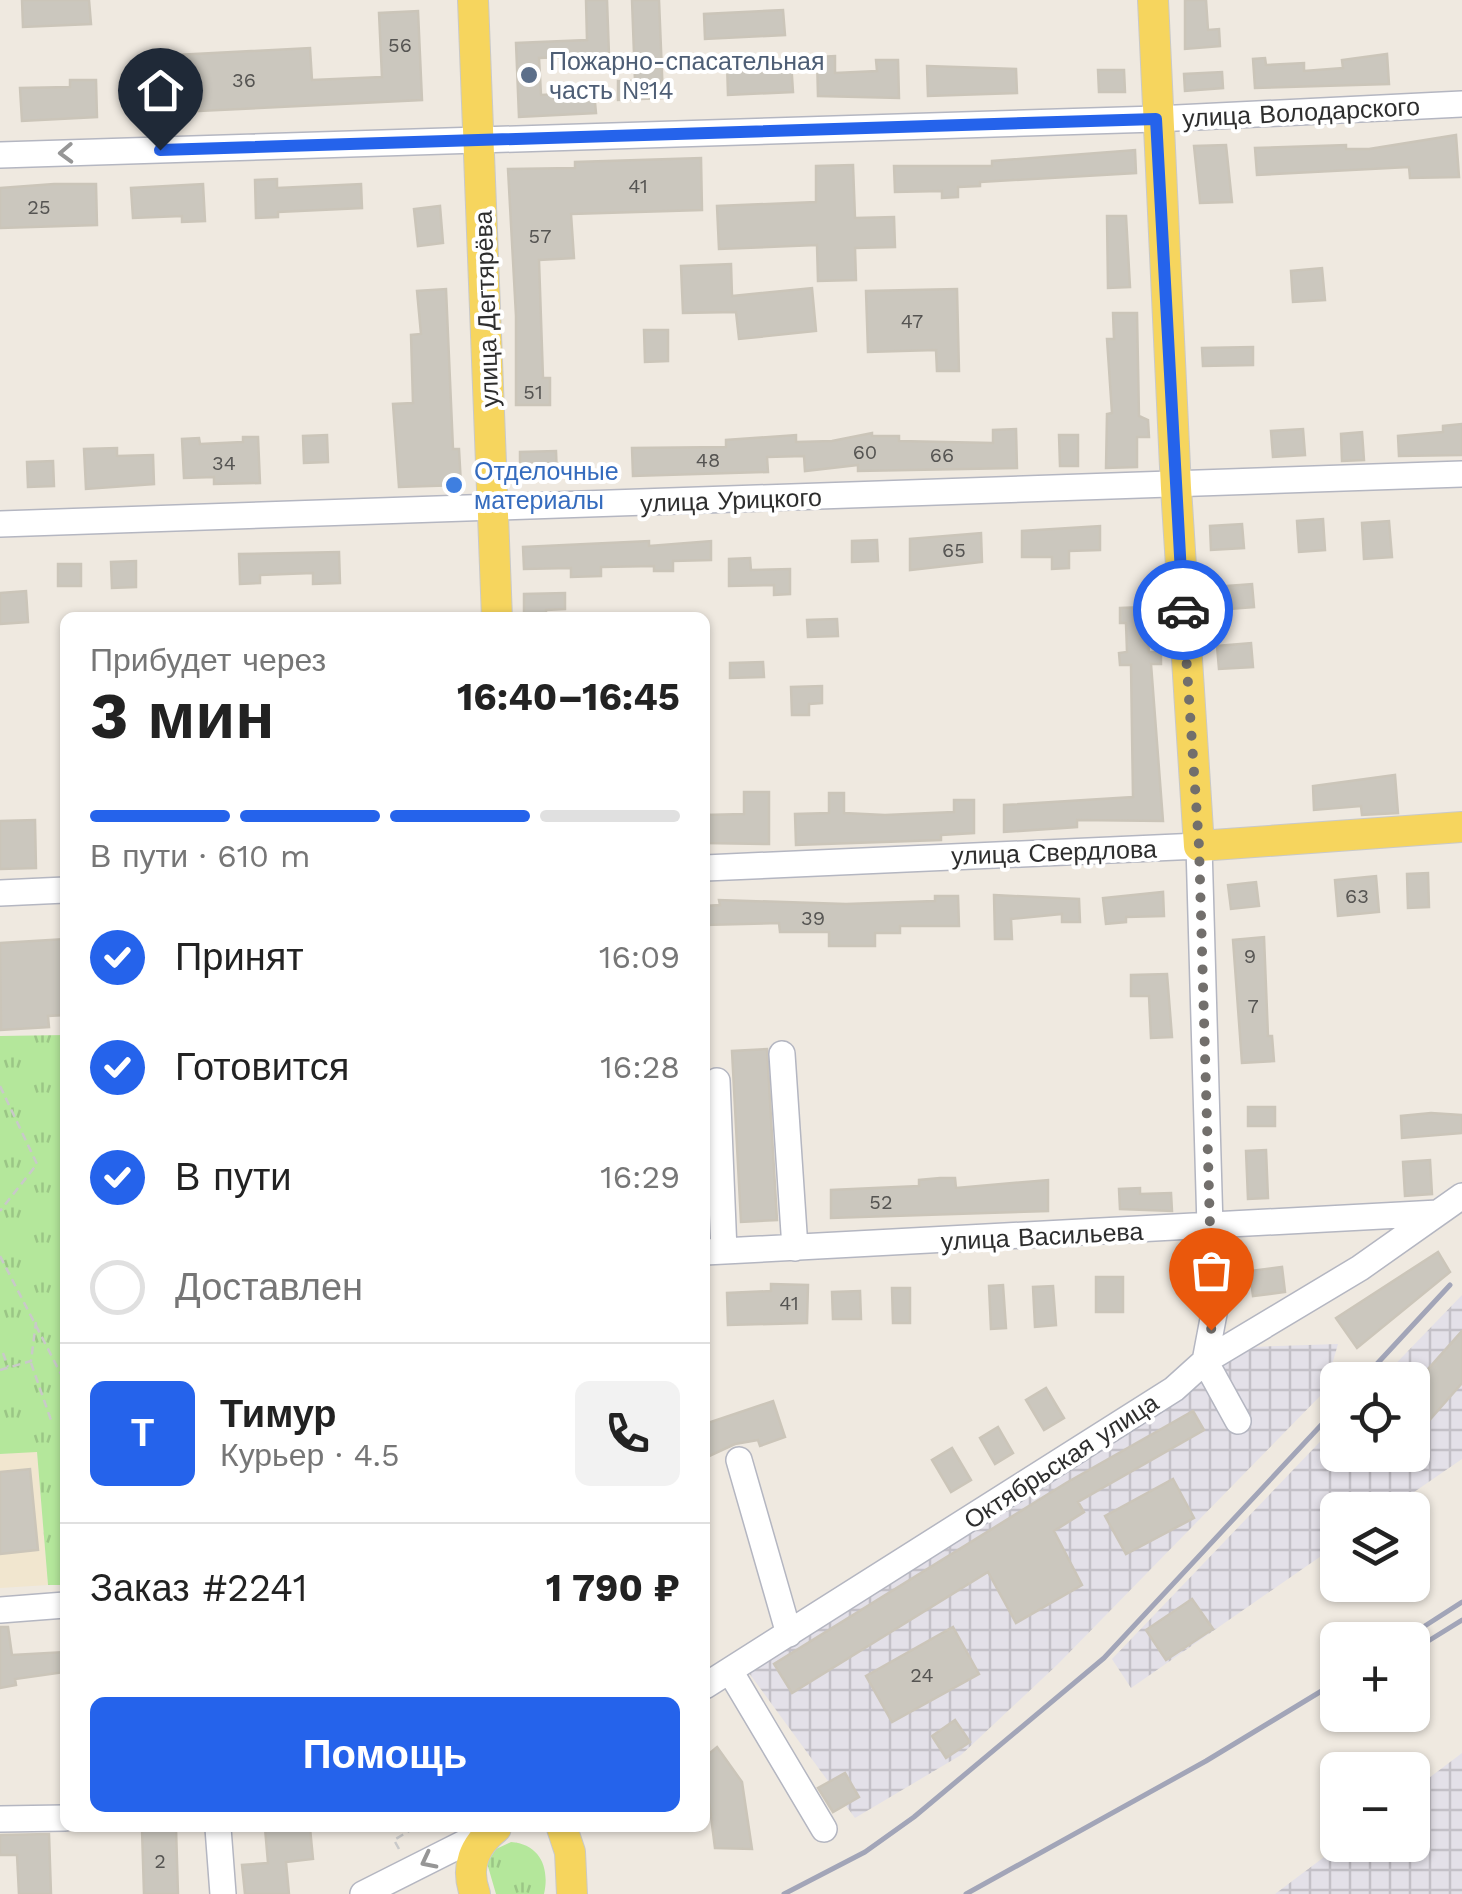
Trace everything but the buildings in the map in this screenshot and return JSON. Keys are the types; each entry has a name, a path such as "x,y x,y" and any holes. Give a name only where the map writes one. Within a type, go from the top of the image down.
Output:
{"main road":[{"name":"улица Дегтярёва","path":"473,0 498,612"},
{"path":"1153,0 1176,488 1199,846"},
{"name":"улица Свердлова","path":"1199,846 1462,827"},
{"path":"475,1894 469,1878 474,1849 490,1832"},
{"path":"566,1840 571,1891"}],"street":[{"name":"улица Володарского","path":"0,156 1156,119 1462,104"},
{"name":"улица Урицкого","path":"0,524 1176,488 1462,474"},
{"name":"улица Свердлова","path":"710,868 1199,846"},
{"path":"1199,846 1210,1227 1216,1298 1205,1361 1238,1421"},
{"path":"0,893 60,890"},
{"path":"782,1054 795,1248"},
{"path":"714,1251 717,1081"},
{"name":"Октябрьская улица","path":"710,1683 1174,1389 1205,1361 1360,1268 1462,1196"},
{"name":"улица Васильева","path":"714,1251 1438,1213"},
{"path":"739,1460 788,1634"},
{"path":"0,1610 60,1606"},
{"path":"730,1671 824,1829"},
{"path":"0,1819 60,1818"},
{"path":"218,1832 222,1894"},
{"path":"363,1894 486,1832"}],"path":[{"path":"0,1086 37,1164 0,1212"},
{"path":"0,1106 8,1102"},
{"path":"0,1256 60,1371"},
{"path":"36,1320 30,1336 31,1362 52,1424"},
{"path":"4,1353 8,1368"},
{"path":"0,1370 31,1362"}],"shaded area":[{"path":"1462,1295 1462,1459 1414,1492 1320,1492 1320,1557 1131,1688 1112,1659 1320,1442 1320,1472 1430,1472 1430,1362 1397,1362"},
{"path":"1338,1344 1333,1362 1320,1362 1320,1396 1058,1664 961,1755 855,1818 746,1669 1252,1347"},
{"path":"37,1451 48,1585 0,1588 0,1454"},
{"path":"1462,1753 1462,1894 1275,1894 1320,1860 1430,1862 1430,1777"}],"green space":[{"path":"60,1035 60,1585 48,1585 37,1452 0,1454 0,1036"},
{"path":"511,1842 529,1847 541,1859 544,1894 496,1894 487,1863 496,1849"}],"railway":[{"path":"1379,1362 1450,1285"},
{"path":"784,1894 865,1852 914,1817 1104,1658 1320,1426"},
{"path":"1430,1623 1462,1602"},
{"path":"1430,1640 1462,1620"},
{"path":"966,1894 1206,1761 1320,1692"}],"way so far":[{"path":"1183,610 1199,846 1210,1227 1216,1298 1211,1330"}],"place":[{"name":"Пожарно-спасательная часть №14","path":"529,75"},
{"name":"Отделочные материалы","path":"454,485"}],"route":[{"path":"160,150 1156,119 1183,610"}]}
